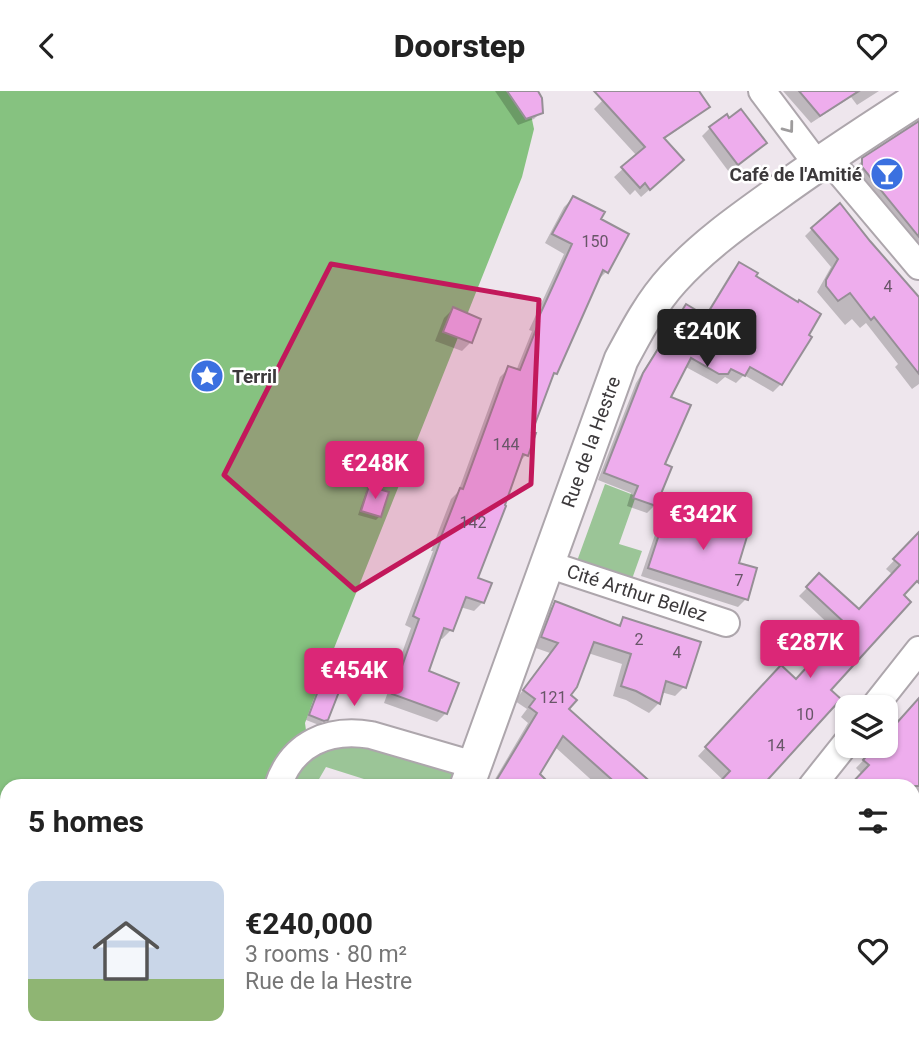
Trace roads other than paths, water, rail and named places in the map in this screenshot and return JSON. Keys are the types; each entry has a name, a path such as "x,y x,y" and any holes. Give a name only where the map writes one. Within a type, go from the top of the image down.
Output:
{"street":[{"path":"762,91 919,266"},
{"name":"Rue de la Hestre","path":"471,775 621,360 658,297 708,244 728,228 822,161 919,98"},
{"name":"Cité Arthur Bellez","path":"547,564 726,623"},
{"path":"883,695 919,650"},
{"path":"281,779 290,761 307,745 323,737 355,732 371,735 471,775"},
{"path":"818,779 835,758"}],"place":[{"name":"Café de l'Amitié","path":"887,174"},
{"name":"Terril","path":"207,376"}]}
